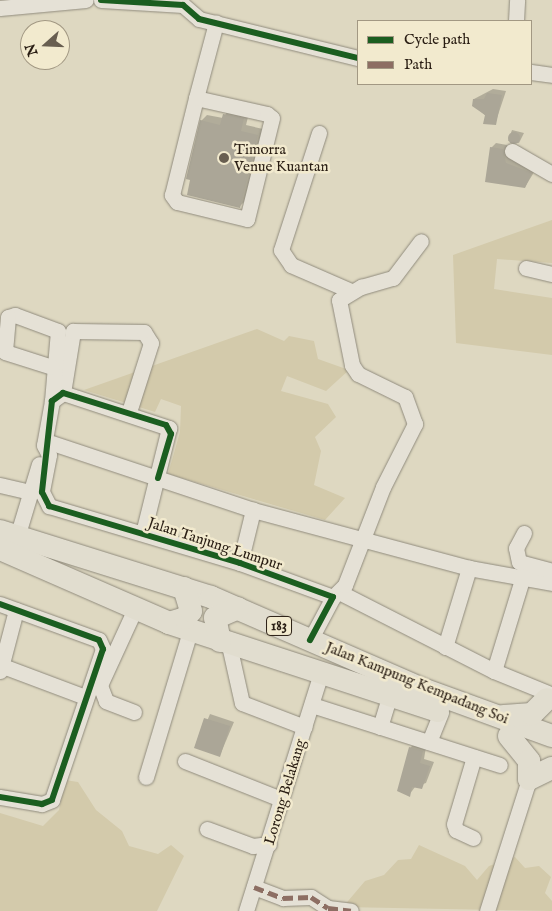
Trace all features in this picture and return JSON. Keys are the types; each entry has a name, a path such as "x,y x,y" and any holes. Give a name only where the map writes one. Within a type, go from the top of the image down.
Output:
{"highway":[{"name":"Jalan Kampung Kempadang Soi","path":"6,539 184,588 238,608 310,640 496,716 552,736"},
{"name":"Jalan Kampung Kempadang Soi","path":"6,539 135,609 169,623 225,643 390,694 552,752"},
{"path":"169,623 185,618 191,611 184,588"},
{"path":"225,643 215,618 238,608"},
{"path":"496,716 532,714 549,691"},
{"path":"549,691 552,722"},
{"path":"509,736 529,761 529,780 552,768"}],"street":[{"path":"0,8 86,0"},
{"path":"101,0 182,5 199,19 357,58"},
{"path":"516,20 517,0"},
{"path":"196,98 267,114 272,118 247,219 173,199 196,98 216,23"},
{"path":"532,72 552,76"},
{"path":"319,133 281,250 291,265 350,291"},
{"path":"512,151 552,174"},
{"path":"310,640 336,594 414,424 405,397 358,374 352,365 338,306 350,291 393,278 421,242"},
{"path":"526,268 552,274"},
{"path":"6,539 31,492 73,332 144,332 151,343 129,412"},
{"path":"52,367 57,397"},
{"path":"57,397 129,412 166,425 171,434 143,533"},
{"path":"45,443 253,510 363,536 469,568 522,576 552,583"},
{"name":"Jalan Tanjung Lumpur","path":"45,443 49,455 44,500 56,509 143,533 336,594 494,671 549,691"},
{"path":"0,485 31,492"},
{"path":"240,563 253,510"},
{"path":"524,533 516,548 519,562 552,571"},
{"path":"445,647 469,568"},
{"path":"494,671 522,576"},
{"path":"0,604 98,640 103,649 85,697 52,800 42,804 0,797"},
{"path":"134,712 106,701 100,685 135,609"},
{"path":"16,610 0,667 85,697"},
{"path":"146,777 190,631"},
{"path":"225,643 242,704 305,727"},
{"name":"Lorong Belakang","path":"246,911 269,844 281,799 321,673"},
{"path":"380,727 390,694"},
{"path":"312,705 500,764"},
{"path":"429,742 442,712"},
{"path":"473,838 456,830 454,824 474,756"},
{"path":"185,761 281,799"},
{"path":"487,911 529,780"},
{"path":"207,829 253,846 269,844"},
{"path":"254,887 283,898 311,897 328,908 350,911"}],"shaded area":[{"path":"552,220 552,263 497,259 494,289 552,298 552,355 456,343 453,255"},
{"path":"257,329 284,341 289,336 314,341 318,359 349,370 326,391 287,376 281,391 328,404 336,417 315,437 321,451 314,485 345,498 325,520 168,474 180,432 181,406 161,399 155,412 84,390"},
{"path":"65,780 78,782 96,810 122,831 129,846 158,854 171,845 184,856 157,911 0,911 0,813 43,826 59,810"},
{"path":"419,845 465,866 477,880 489,866 515,857 525,868 539,866 551,877 545,893 552,901 552,911 343,907 365,881 384,875 398,860 411,859"}],"building":[{"path":"487,93 502,95 496,125 483,124 485,115 472,106 473,99 484,99"},
{"name":"Timorra Venue Kuantan","path":"223,114 244,118 241,131 258,135 240,208 187,195 190,180 186,179 200,120 220,125"},
{"path":"512,132 516,132 520,138 516,144 512,144 508,140 508,136"},
{"path":"490,147 503,149 506,163 532,173 525,188 485,182"},
{"path":"204,718 230,726 220,757 194,748"},
{"path":"409,747 423,751 420,763 430,766 422,789 412,787 410,797 397,791"}],"marked path":[{"path":"254,887 283,898 311,897 328,908 351,911"}],"cycle path":[{"path":"101,0 183,5 199,19 357,58"},
{"path":"158,478 171,434 166,425 63,393 52,401 42,492 49,506 240,563 333,597 310,640"},
{"path":"0,604 99,640 103,649 52,800 42,804 0,797"}],"place":[{"name":"Timorra Venue Kuantan","path":"224,158"}]}
